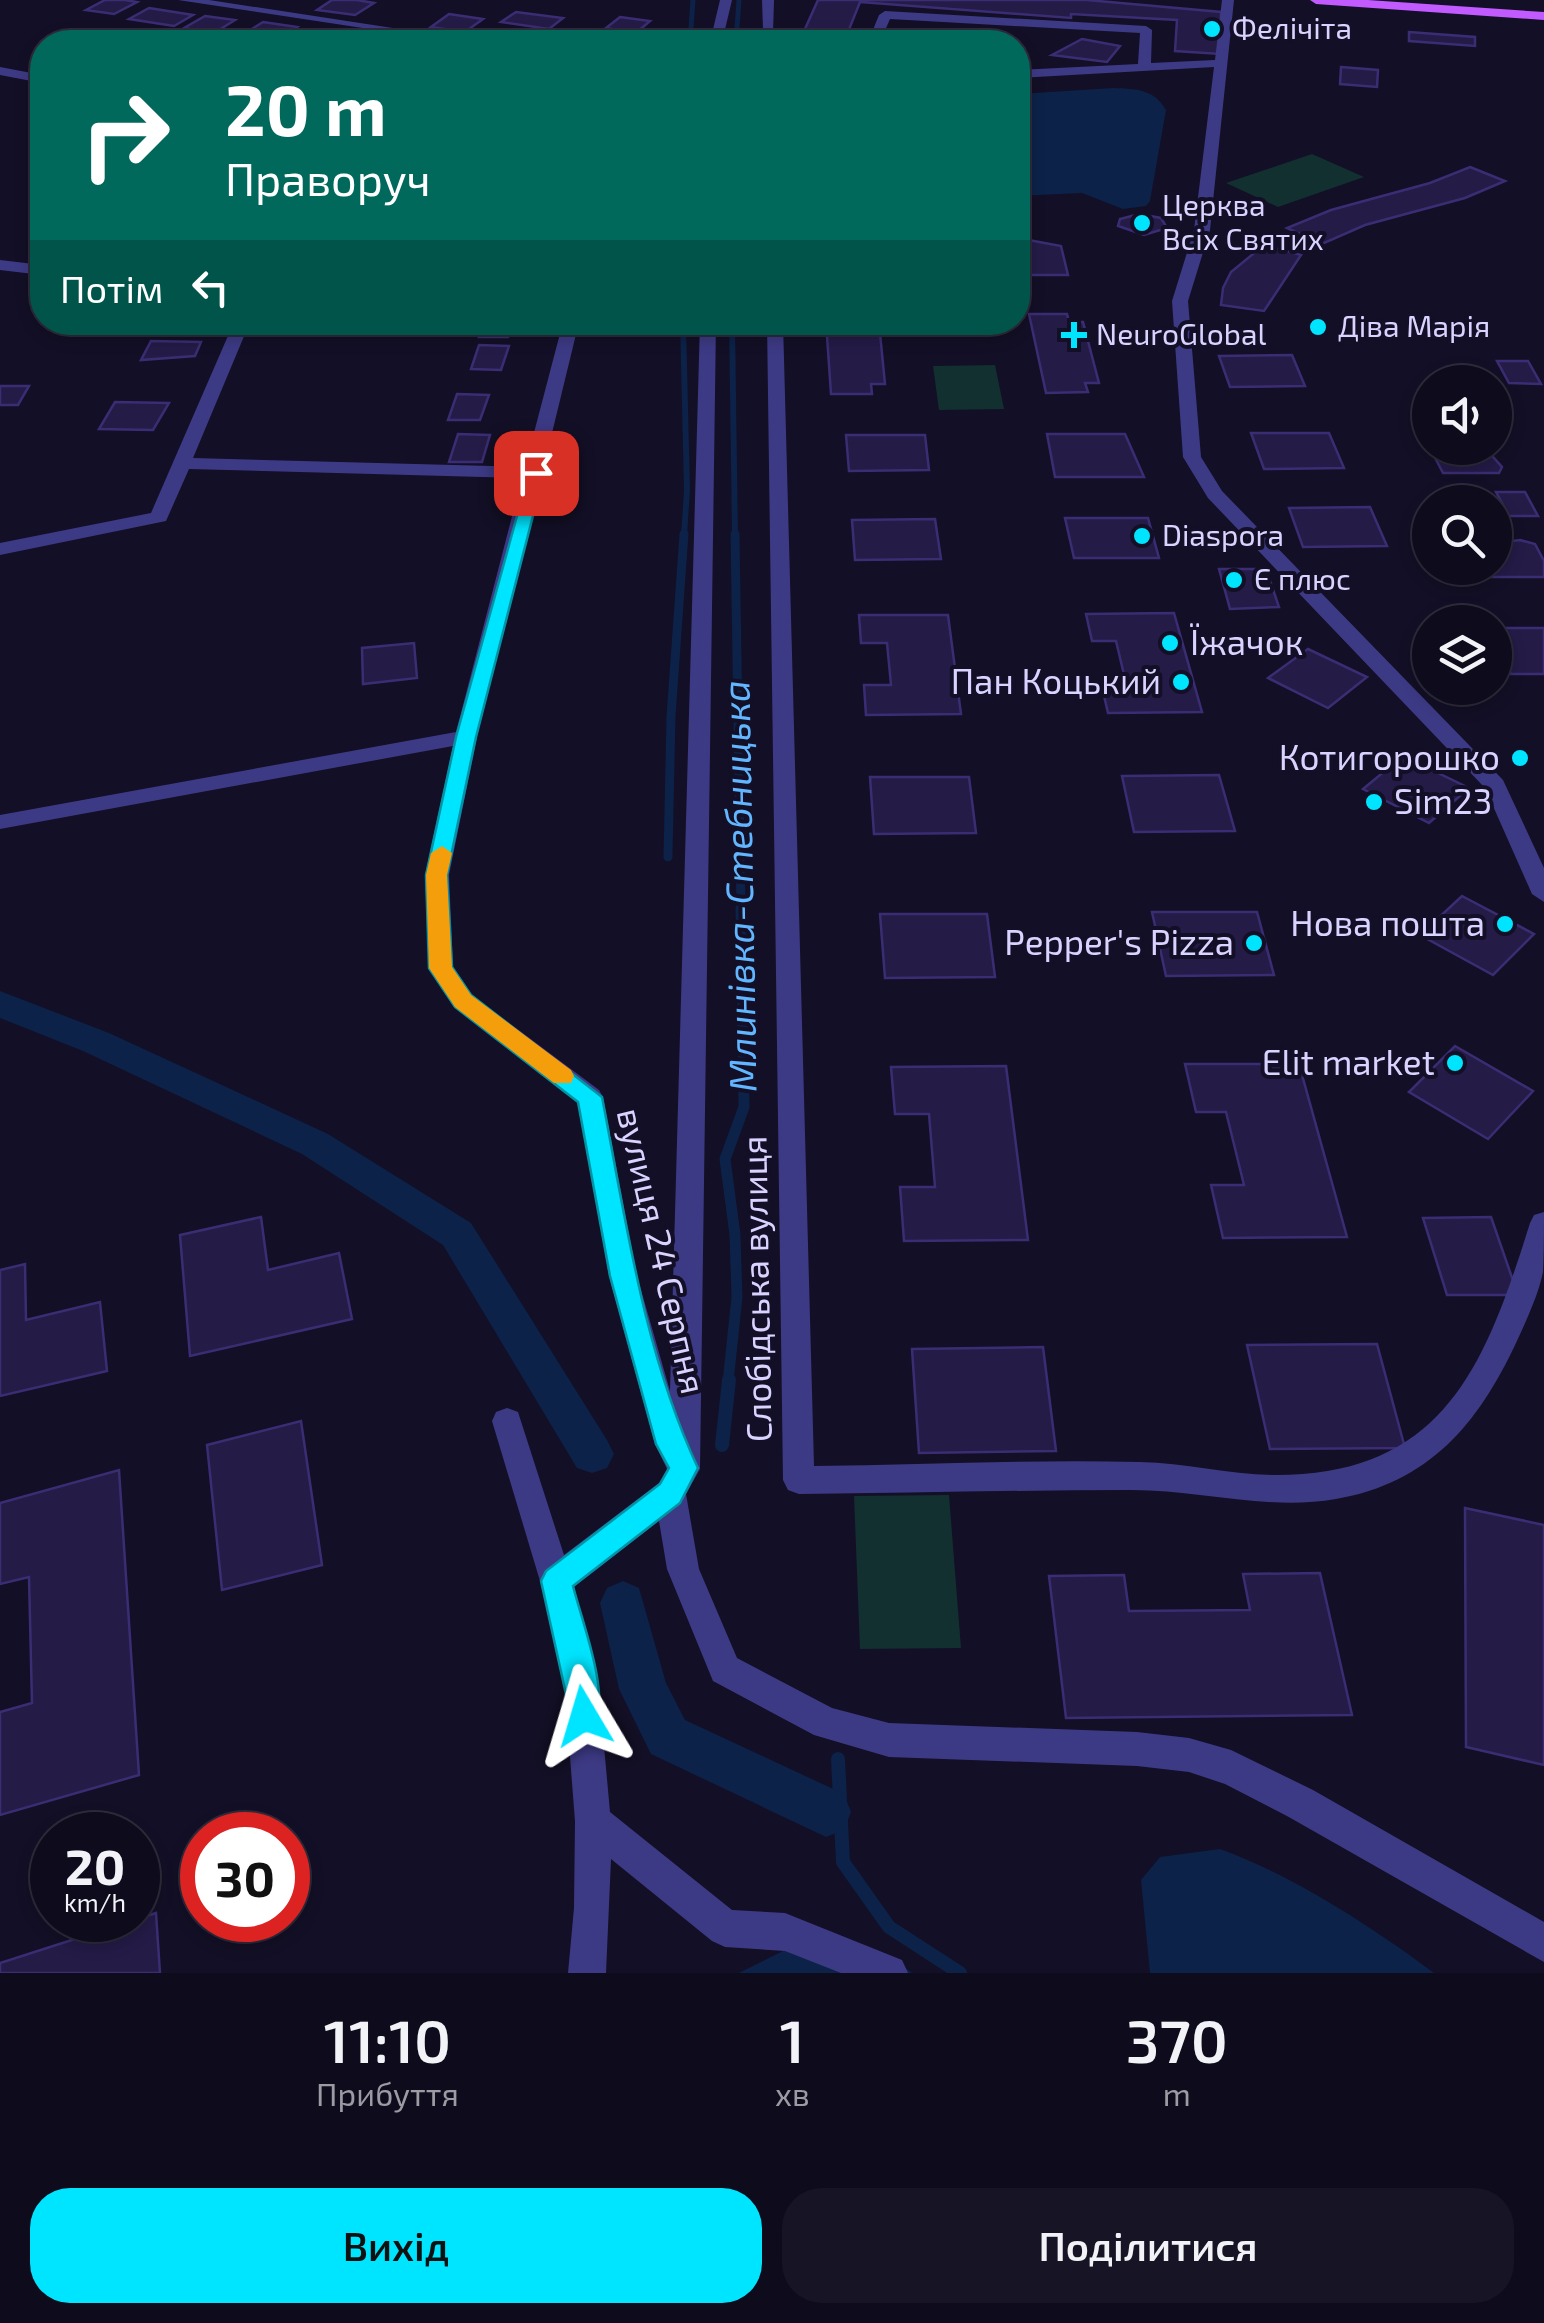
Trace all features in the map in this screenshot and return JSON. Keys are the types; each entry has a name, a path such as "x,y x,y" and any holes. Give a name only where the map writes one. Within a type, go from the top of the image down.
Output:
{"main road":[{"path":"1316,0 1544,16"}],"street":[{"path":"184,0 394,30"},
{"path":"719,30 726,0"},
{"path":"768,0 769,29"},
{"path":"1228,0 1202,230 1180,302 1192,456 1215,494 1495,785 1544,894"},
{"path":"879,30 885,15 1146,30 1144,67"},
{"path":"1030,73 1222,63"},
{"path":"0,71 30,76"},
{"path":"0,265 30,269"},
{"path":"0,548 158,517 236,335"},
{"name":"вулиця 24 Серпня","path":"568,335 466,737 437,875 441,968 463,1001 590,1097 623,1276 670,1444 677,1481 683,1569 725,1668 826,1723 889,1740 1138,1749 1188,1755 1231,1768 1544,1943"},
{"path":"556,1581 677,1481 708,335"},
{"name":"Слобідська вулиця","path":"775,335 799,1480 1144,1476 1278,1489 1325,1486 1369,1475 1409,1458 1443,1434 1468,1408 1503,1345 1544,1223"},
{"path":"182,463 536,473"},
{"path":"0,822 466,737"},
{"path":"507,1421 582,1680 593,1820 593,1908 587,1973"},
{"path":"593,1820 725,1928 785,1932 889,1973"}],"green space":[{"path":"1312,154 1364,177 1278,207 1226,183"},
{"path":"995,365 1004,409 939,410 933,366"},
{"path":"949,1495 961,1648 860,1649 854,1496"}],"water":[{"path":"1113,88 1150,94 1161,103 1166,110 1146,206 1123,209 1082,193 1030,195 1030,93"},
{"path":"1220,1849 1331,1904 1434,1973 1150,1973 1141,1880 1160,1857"},
{"path":"801,1942 903,1966 912,1973 739,1973"}],"building":[{"path":"105,0 137,2 114,14 86,10"},
{"path":"332,0 374,3 355,15 317,10"},
{"path":"818,0 1087,0 1221,12 1220,54 1175,51 1177,20 1071,14 1071,18 860,2 849,30 805,29"},
{"path":"149,8 193,15 174,26 129,19"},
{"path":"516,12 563,18 549,29 501,22"},
{"path":"449,14 483,19 468,30 431,27"},
{"path":"205,16 235,20 219,30 184,28"},
{"path":"620,17 650,21 640,30 606,28"},
{"path":"263,22 297,27 292,30 250,30"},
{"path":"1409,32 1475,37 1475,46 1409,41"},
{"path":"1082,39 1120,46 1107,62 1052,55"},
{"path":"1341,67 1378,70 1377,87 1340,84"},
{"path":"1470,167 1505,181 1465,198 1365,225 1322,244 1287,228 1331,210 1430,183"},
{"name":"Церква Всіх Святих","path":"1139,214 1161,218 1167,228 1144,235 1118,226 1120,219"},
{"path":"1030,240 1061,246 1068,275 1030,275"},
{"path":"1264,245 1301,255 1264,311 1221,305 1223,288 1231,272"},
{"path":"1030,314 1067,314 1069,322 1083,322 1099,383 1085,383 1088,392 1046,393"},
{"path":"827,335 880,335 885,384 871,384 872,394 831,394"},
{"path":"151,341 201,342 195,356 141,360"},
{"path":"479,345 509,346 501,370 471,369"},
{"path":"1292,355 1305,386 1230,387 1219,356"},
{"path":"1497,361 1528,361 1541,384 1512,383 1512,365 1499,365"},
{"path":"0,386 29,386 18,405 0,405"},
{"path":"457,394 489,395 480,420 448,420"},
{"path":"115,402 169,403 153,430 99,429"},
{"path":"1251,433 1329,433 1344,468 1264,469"},
{"path":"458,434 490,435 482,462 449,462"},
{"path":"1047,434 1125,434 1144,477 1055,477"},
{"path":"846,435 925,435 929,470 849,471"},
{"path":"1439,465 1502,467 1499,473 1443,473"},
{"path":"1512,492 1525,492 1538,516 1512,516"},
{"path":"1370,507 1387,546 1303,547 1289,508"},
{"path":"1065,518 1148,518 1159,558 1074,558"},
{"path":"935,519 941,559 855,560 852,520"},
{"path":"1512,541 1535,544 1544,561 1544,577 1512,577"},
{"path":"1219,569 1266,569 1279,607 1230,609"},
{"path":"1174,613 1202,712 1108,713 1101,683 1126,683 1116,641 1092,641 1086,614"},
{"path":"859,615 948,615 961,714 866,715 864,685 891,685 887,643 861,643"},
{"path":"1512,628 1544,628 1544,674 1512,674"},
{"path":"414,643 417,678 363,684 362,648"},
{"path":"1308,649 1367,677 1328,708 1268,678"},
{"path":"1403,756 1469,788 1429,823 1363,789"},
{"path":"1219,775 1235,831 1134,832 1122,776"},
{"path":"870,777 969,777 976,833 874,834"},
{"path":"1462,896 1534,934 1493,975 1420,935"},
{"path":"1152,912 1257,912 1274,975 1166,976"},
{"path":"880,914 987,914 995,977 885,978"},
{"path":"1455,1046 1533,1091 1488,1139 1409,1092"},
{"path":"1185,1064 1299,1064 1347,1237 1223,1238 1211,1185 1244,1185 1226,1112 1196,1112"},
{"path":"1006,1066 1028,1240 904,1241 900,1187 935,1187 929,1114 895,1114 891,1067"},
{"path":"261,1217 268,1270 339,1253 352,1319 190,1356 180,1235"},
{"path":"1491,1217 1518,1295 1447,1295 1423,1218"},
{"path":"25,1264 26,1320 100,1302 107,1371 0,1396 0,1270"},
{"path":"1377,1344 1405,1448 1270,1449 1247,1345"},
{"path":"1043,1347 1056,1451 919,1453 912,1349"},
{"path":"301,1421 322,1565 222,1590 207,1445"},
{"path":"119,1470 139,1775 0,1815 0,1712 32,1703 29,1577 0,1584 0,1503"},
{"path":"1465,1508 1544,1525 1544,1765 1466,1747"},
{"path":"1320,1573 1352,1715 1066,1718 1049,1576 1124,1575 1129,1611 1250,1610 1243,1574"},
{"path":"66,1942 158,1942 160,1973 0,1973 0,1963"}],"waterway":[{"path":"691,30 693,0"},
{"name":"Млинівка-Стебницька","path":"737,30 739,0"},
{"path":"683,335 687,490 684,536"},
{"name":"Млинівка-Стебницька","path":"732,335 735,536"},
{"path":"668,857 671,716 684,534"},
{"name":"Млинівка-Стебницька","path":"735,534 741,911"},
{"name":"Млинівка-Стебницька","path":"728,1382 737,1297 735,1235 725,1159 744,1107 741,908"},
{"path":"0,1004 96,1042 315,1144 457,1234 592,1454"},
{"name":"Млинівка-Стебницька","path":"722,1445 729,1380"},
{"path":"623,1603 643,1689 668,1737 826,1812"},
{"name":"Млинівка-Стебницька","path":"838,1759 843,1862 889,1927 960,1973"}],"slow traffic":[{"path":"442,853 437,875 441,968 463,1001 562,1076"}],"place":[{"name":"Фелічіта","path":"1212,29"},
{"name":"Церква Всіх Святих","path":"1142,223"},
{"name":"Діва Марія","path":"1318,327"},
{"name":"NeuroGlobal","path":"1074,335"},
{"name":"Diaspora","path":"1142,536"},
{"name":"Є плюс","path":"1234,580"},
{"name":"Їжачок","path":"1170,643"},
{"name":"Пан Коцький","path":"1181,682"},
{"name":"Котигорошко","path":"1520,758"},
{"name":"Sim23","path":"1374,802"},
{"name":"Нова пошта","path":"1505,924"},
{"name":"Pepper's Pizza","path":"1254,943"},
{"name":"Elit market","path":"1455,1063"}],"route":[{"path":"536,473 466,737 437,875 441,968 463,1001 590,1097 623,1276 670,1444 684,1468 670,1494 556,1581 582,1680 584,1716"}]}
